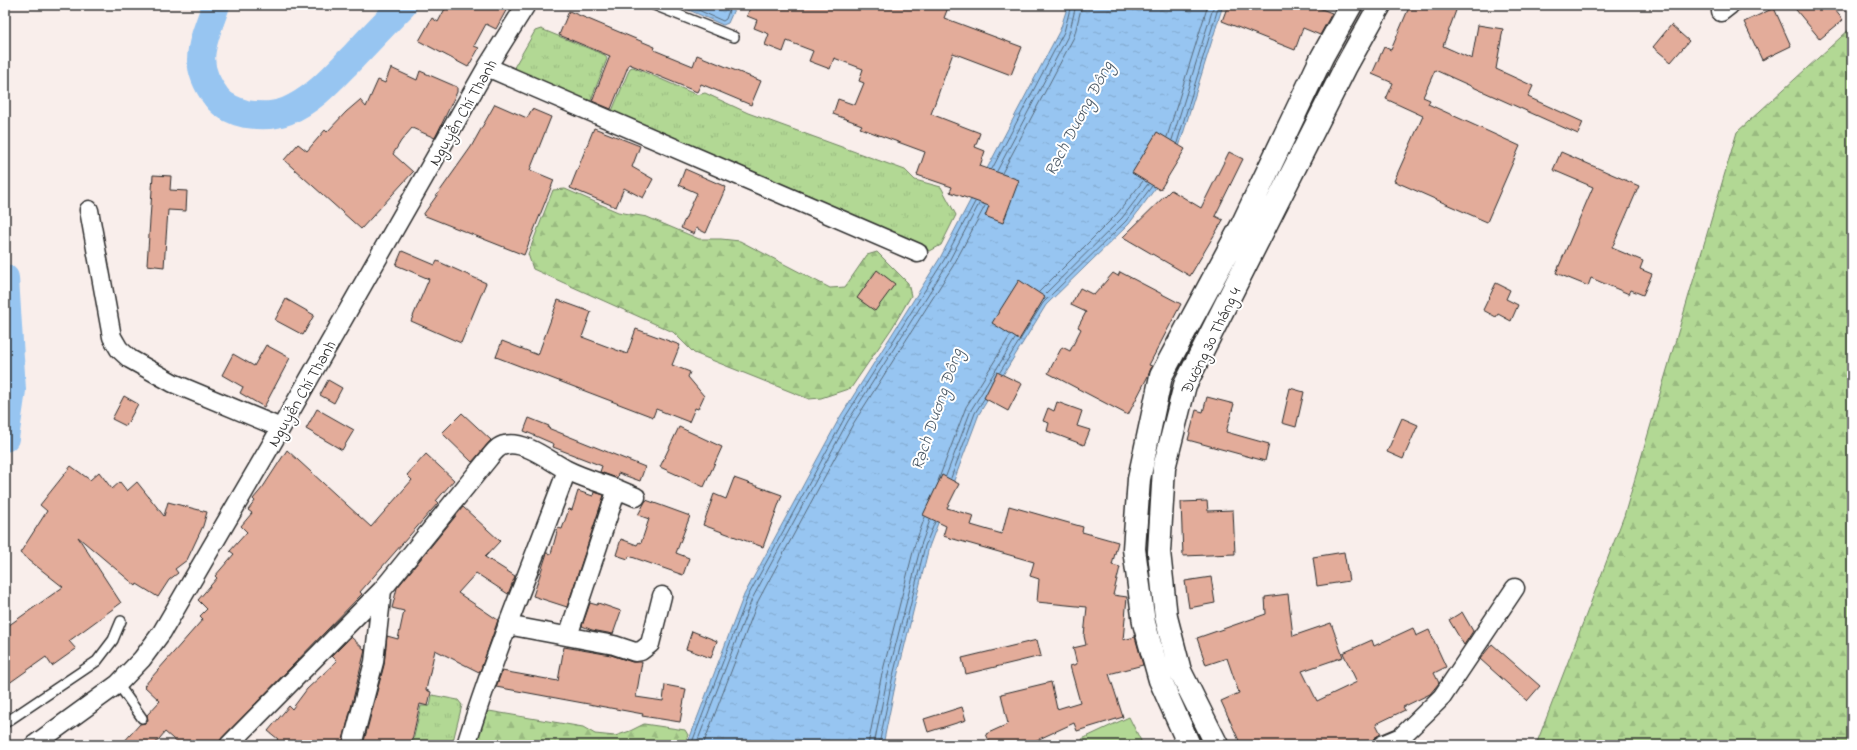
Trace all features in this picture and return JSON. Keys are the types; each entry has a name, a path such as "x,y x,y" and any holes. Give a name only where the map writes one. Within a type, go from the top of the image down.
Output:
{"main road":[{"name":"Đường 30 Tháng 4","path":"1189,745 1160,680 1144,623 1134,549 1139,479 1161,376 1242,226 1322,57 1352,5"},
{"name":"Đường 30 Tháng 4","path":"1216,745 1180,671 1166,617 1159,552 1164,468 1185,385 1345,68 1380,5"},
{"path":"1322,57 1345,68"},
{"path":"1161,376 1185,385"},
{"path":"1160,680 1180,671"}],"street":[{"name":"Nguyễn Chí Thanh","path":"34,745 118,684 142,659 162,632 281,428 487,67 526,5"},
{"path":"487,67 918,253"},
{"path":"89,210 112,338 119,349 130,359 173,383 281,428"},
{"path":"230,745 382,590 498,449 504,445 516,444 548,458 567,470 636,497"},
{"path":"466,745 484,686 567,470"},
{"path":"568,636 617,489"},
{"path":"1382,745 1401,737 1442,697 1515,588"},
{"path":"352,745 374,662 382,590"},
{"path":"507,624 614,646 635,652 641,651 650,644 662,596"}],"lane":[{"path":"654,5 734,37"},
{"path":"5,723 97,661 113,640 121,621"},
{"path":"118,684 142,718"}],"green space":[{"path":"1852,27 1852,745 1536,745 1624,516 1737,132"},
{"path":"541,29 605,55 607,59 589,105 512,71 535,31"},
{"path":"633,67 697,95 705,93 748,113 905,170 915,180 941,187 956,215 941,245 930,251 613,116 612,111 630,68"},
{"path":"565,189 618,212 647,217 699,239 740,241 830,288 845,287 867,255 877,252 908,283 911,296 892,328 851,388 821,398 809,399 694,353 673,332 533,269 528,254 553,190"},
{"path":"432,695 458,700 462,705 452,745 412,745 421,706 430,706"},
{"path":"489,711 583,727 595,734 615,736 644,724 685,730 688,735 684,745 471,745 479,720"},
{"path":"1129,717 1143,745 1085,745 1082,739"}],"water":[{"path":"681,5 736,5 728,23 723,25 682,7"},
{"path":"1068,5 1223,5 1174,163 1129,224 1046,305 979,414 929,547 896,681 883,745 687,745 744,595 840,417 940,258 1060,30"}],"building":[{"path":"447,5 509,5 496,29 486,24 474,46 479,48 468,67 419,41 432,18 438,22"},
{"path":"751,5 949,5 944,18 1022,47 1011,75 953,53 931,114 980,133 975,147 985,151 980,166 1019,180 1003,223 985,216 989,206 950,192 952,187 917,175 925,152 860,128 862,125 833,114 838,99 855,105 864,83 859,81 863,69 834,58 830,69 809,61 813,51 787,41 783,52 765,45 769,34 754,28 757,20 747,16"},
{"path":"1228,5 1243,5 1256,10 1258,5 1311,5 1332,13 1320,35 1303,28 1295,50 1222,21"},
{"path":"1410,5 1458,5 1443,46 1472,59 1478,25 1503,29 1496,69 1533,86 1528,97 1583,122 1578,134 1435,70 1423,97 1430,100 1428,104 1520,146 1487,222 1394,181 1423,116 1386,99 1393,83 1372,74 1384,47 1391,50"},
{"path":"1792,5 1831,5 1843,20 1820,39"},
{"path":"1774,8 1791,46 1762,60 1744,22"},
{"path":"569,11 655,47 654,50 693,66 697,55 761,81 751,105 701,84 697,92 629,64 611,109 592,101 610,56 559,35"},
{"path":"1671,25 1689,41 1671,62 1653,47"},
{"path":"391,68 417,80 420,71 457,87 457,92 435,138 412,128 401,141 393,154 413,172 361,229 284,160 298,144 307,151 325,130 327,132 360,100 366,107 378,80 385,83"},
{"path":"495,104 527,118 532,109 551,117 530,170 554,180 524,255 423,215 471,147"},
{"path":"594,128 640,146 632,167 653,179 643,198 624,188 616,207 570,188"},
{"path":"1157,132 1185,149 1160,190 1132,173"},
{"path":"1229,152 1243,159 1215,216 1223,220 1190,276 1123,237 1171,190 1201,208"},
{"path":"1561,152 1639,186 1612,248 1643,261 1640,269 1652,274 1643,295 1631,290 1629,294 1591,278 1588,286 1556,273 1593,187 1553,170"},
{"path":"685,169 726,187 706,233 696,228 694,234 681,228 697,193 679,185"},
{"path":"153,175 171,176 170,190 187,191 186,211 168,210 164,267 147,265"},
{"path":"402,251 435,265 437,261 486,283 461,343 411,321 429,279 396,265"},
{"path":"877,270 895,284 875,311 857,298"},
{"path":"1120,272 1181,304 1149,365 1152,366 1148,376 1128,415 1048,373 1062,347 1070,351 1081,329 1078,327 1086,312 1071,305 1080,288 1094,295 1113,273 1118,276"},
{"path":"1019,280 1045,297 1019,340 992,323"},
{"path":"1496,283 1510,290 1506,299 1518,305 1511,321 1498,314 1496,317 1483,310"},
{"path":"286,299 314,315 303,335 275,320"},
{"path":"558,300 591,312 582,337 627,354 636,329 680,345 672,365 690,372 688,377 704,396 698,409 695,408 689,422 656,409 653,417 496,357 502,341 538,355"},
{"path":"266,345 290,358 264,407 240,393 243,387 222,375 233,354 254,366"},
{"path":"997,372 1022,384 1008,411 984,398"},
{"path":"328,380 342,388 334,403 320,395"},
{"path":"1290,388 1304,392 1296,427 1282,423"},
{"path":"124,396 138,404 126,426 112,419"},
{"path":"1207,397 1234,404 1226,432 1269,444 1265,461 1188,440 1196,410 1203,412"},
{"path":"1057,402 1082,411 1077,426 1090,430 1084,445 1047,431 1049,423 1043,421 1048,408 1054,411"},
{"path":"317,409 354,430 342,450 306,429"},
{"path":"462,413 491,440 472,462 442,433"},
{"path":"529,418 549,426 548,428 645,467 640,481 618,473 617,478 600,472 602,466 553,447 554,444 524,431"},
{"path":"1402,418 1418,425 1403,459 1387,452"},
{"path":"679,427 722,447 704,487 660,467"},
{"path":"287,450 371,527 412,480 407,475 426,454 454,480 436,501 438,503 360,592 362,594 222,738 219,745 180,745 165,732 154,745 121,745 140,724 146,723 148,720 147,715 160,701 144,686 203,619 200,616 207,609 198,600 217,578 215,576 234,554 230,551 247,532 241,526 252,513 248,510 255,501 253,499 263,487"},
{"path":"71,466 90,480 99,472 112,489 120,482 127,491 137,482 164,516 168,502 207,512 203,526 187,560 175,569 178,573 169,580 158,597 137,584 136,586 78,537 121,603 69,641 76,649 52,666 46,657 5,686 5,628 63,587 20,553 47,511 40,505"},
{"path":"942,475 959,484 947,508 974,516 971,525 1002,534 1009,506 1083,527 1082,532 1118,542 1112,565 1120,567 1113,595 1127,597 1123,640 1135,637 1143,665 1109,674 1123,717 1077,731 1074,723 1026,745 991,745 986,734 1008,724 1001,694 1051,682 1057,709 1080,702 1070,666 1077,664 1073,648 1086,645 1084,636 1087,607 1037,602 1039,579 1030,576 1034,562 943,536 946,526 923,515"},
{"path":"734,478 782,495 763,547 703,525 714,494 726,499"},
{"path":"578,491 593,496 594,492 604,495 567,607 533,596 547,553 551,554 558,528 562,529 569,509 572,510"},
{"path":"646,500 690,516 676,553 689,558 683,575 629,556 628,559 616,555 621,539 637,545 639,542 641,543 649,519 638,515"},
{"path":"1207,501 1208,511 1233,510 1235,554 1183,556 1181,502"},
{"path":"463,507 500,541 485,557 515,576 508,594 476,573 458,593 498,620 481,669 479,672 435,650 426,690 431,692 428,706 420,704 411,745 363,745 384,665 387,636 398,639 404,611 392,608 397,588"},
{"path":"1344,552 1349,581 1317,586 1313,557"},
{"path":"1211,577 1215,603 1189,608 1185,581"},
{"path":"1288,594 1293,636 1331,623 1343,657 1302,671 1317,701 1357,682 1343,653 1372,640 1374,646 1413,628 1416,636 1429,630 1446,667 1434,673 1439,683 1430,694 1403,707 1405,710 1376,724 1381,734 1374,738 1372,745 1241,745 1221,701 1239,693 1227,658 1206,665 1197,638 1266,614 1265,597"},
{"path":"590,603 597,605 598,603 621,611 613,634 592,630 582,626"},
{"path":"1462,612 1473,631 1464,645 1449,620"},
{"path":"692,631 717,641 711,658 686,649"},
{"path":"351,637 365,650 342,745 274,745 278,739 268,731 289,706 292,709 307,689 337,661 332,656"},
{"path":"1037,640 1041,656 966,674 962,658"},
{"path":"1492,644 1540,686 1527,701 1480,659"},
{"path":"564,647 611,655 632,662 642,662 636,697 663,701 665,685 686,689 680,722 642,716 643,714 496,687 502,671 558,681"},
{"path":"962,707 966,720 928,732 924,719"}],"waterway":[{"name":"Rạch Dương Đông","path":"216,5 203,42 201,63 204,74 209,86 223,104 234,110 251,115 277,114 287,111 306,101 323,87 403,5"},
{"name":"Rạch Dương Đông","path":"5,278 12,390 5,438"}]}
